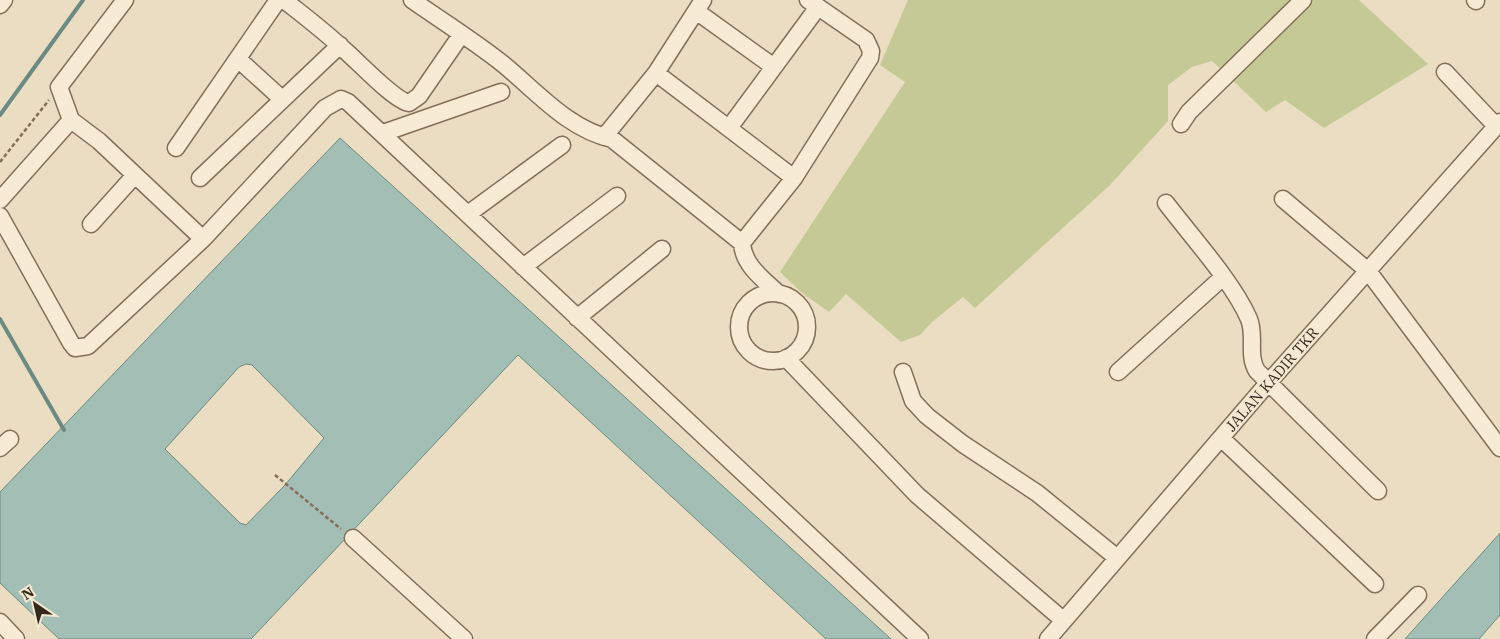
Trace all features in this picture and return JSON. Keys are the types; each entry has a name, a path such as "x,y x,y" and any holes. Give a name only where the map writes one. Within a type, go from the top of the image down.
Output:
{"street":[{"path":"0,5 4,0"},
{"path":"125,0 59,87 71,120 99,141 203,239"},
{"path":"176,148 278,0"},
{"path":"284,0 340,45 390,91 404,102 409,103 419,96 461,35"},
{"path":"412,0 501,63 569,120 596,136 612,140 742,243"},
{"path":"1181,124 1189,112 1303,0"},
{"path":"729,128 774,67 813,3 866,40 871,51 870,58 794,178 742,243 743,252 747,260 779,294 796,302 806,319 807,328 801,346 786,358 777,361 758,358 744,345 740,336 739,326 745,308 760,296 779,294"},
{"path":"604,138 656,72 700,6 774,67"},
{"path":"200,178 340,45"},
{"path":"238,58 282,99"},
{"path":"656,72 794,178"},
{"path":"1445,72 1498,124"},
{"path":"383,134 501,92"},
{"path":"0,216 75,348 88,346 203,239 332,103 341,99 348,102 920,639"},
{"path":"0,200 71,120"},
{"name":"JALAN KADIR TKR","path":"1048,639 1116,557 1268,383 1498,124"},
{"path":"468,214 562,145"},
{"path":"91,224 135,175"},
{"path":"523,267 617,196"},
{"path":"1283,198 1368,270 1500,448"},
{"path":"1166,204 1223,277 1248,318 1251,326 1252,362 1268,383 1378,491"},
{"path":"577,318 662,249"},
{"path":"1118,372 1223,277"},
{"path":"786,358 917,496 1063,620"},
{"path":"903,372 913,401 927,416 963,444 1037,493 1116,557"},
{"path":"1221,438 1375,584"},
{"path":"353,538 464,639"},
{"path":"1375,639 1418,595"},
{"path":"0,622 16,639"}],"path":[{"path":"0,162 59,87"},
{"path":"275,475 281,483 353,538"}],"green space":[{"path":"908,0 1359,0 1428,64 1324,128 1285,100 1266,112 1212,61 1192,67 1168,85 1168,121 1110,185 975,308 963,297 932,322 920,335 901,342 846,294 829,312 802,293 780,272 905,82 880,65"}],"water":[{"path":"340,138 891,639 826,639 518,355 251,639 59,639 0,583 0,492","holes":["246,364 252,365 324,438 285,485 246,525 240,523 165,449 239,367"]},
{"path":"1500,533 1500,615 1479,639 1405,639"}],"waterway":[{"path":"0,115 83,0"},
{"path":"0,319 64,430"}]}
